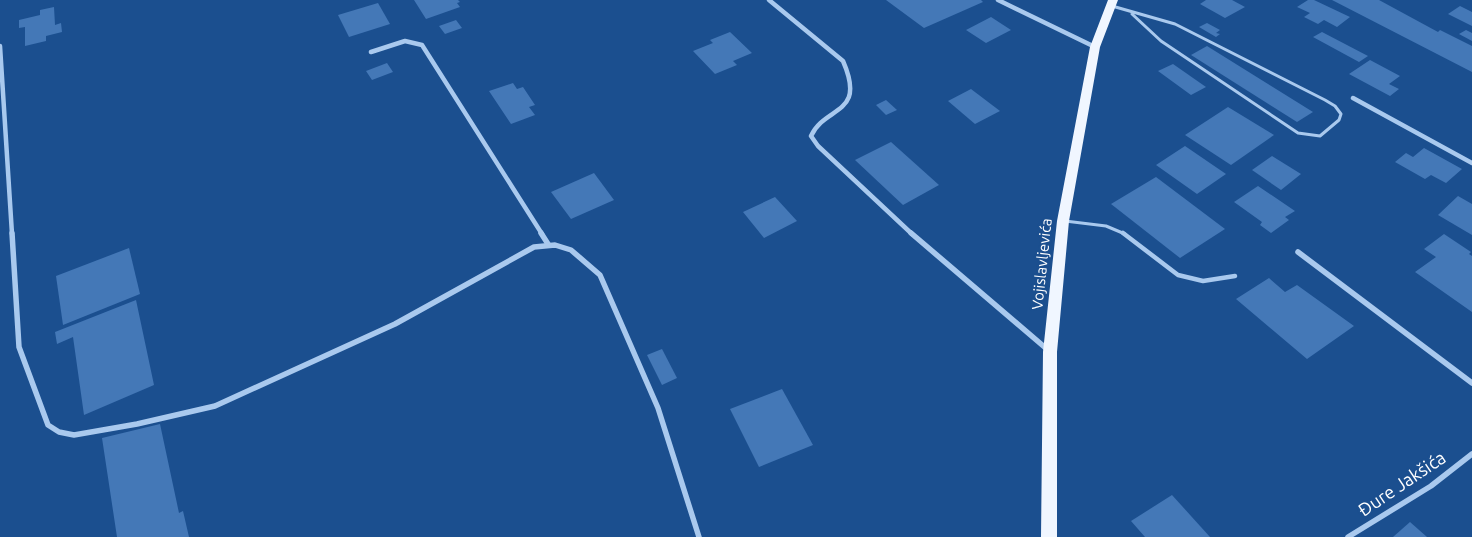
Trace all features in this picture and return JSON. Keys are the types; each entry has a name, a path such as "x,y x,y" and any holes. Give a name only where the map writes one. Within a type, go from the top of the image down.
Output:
{"main road":[{"name":"Vojislavljevića","path":"1050,537 1050,352 1063,220 1095,46 1112,3"}],"street":[{"path":"769,0 843,61 850,74 849,90 842,109 813,129 811,136 818,146 915,237 1050,352"},
{"path":"998,0 1017,11 1041,19 1095,46"},
{"path":"371,52 405,41 422,45 548,244"},
{"path":"0,46 19,347 48,425 59,432 74,435 137,424 215,406 395,324 534,247 548,244 570,249 584,258 600,275 658,408 699,537"},
{"path":"1354,98 1472,163"},
{"path":"1298,252 1472,382"},
{"name":"Đure Jakšića","path":"1348,537 1431,486 1472,454"}],"lane":[{"path":"1112,3 1132,14 1160,41 1298,133 1320,136 1339,120 1342,114 1335,106 1325,100 1176,24 1152,17 1132,14"},
{"path":"1063,220 1106,226 1123,233 1178,275 1203,281 1235,276"}],"building":[{"path":"414,0 458,0 460,2 457,3 460,7 426,19"},
{"path":"886,0 981,0 983,2 924,28"},
{"path":"1206,0 1232,0 1245,7 1225,18 1200,4"},
{"path":"1308,0 1314,0 1350,17 1337,27 1324,20 1318,24 1304,17 1310,13 1297,7"},
{"path":"1332,0 1379,0 1438,32 1440,30 1472,46 1472,72"},
{"path":"378,3 390,24 349,37 338,15"},
{"path":"1460,6 1472,12 1472,26 1448,14"},
{"path":"54,7 55,25 61,23 62,32 46,36 46,41 25,46 25,27 19,28 19,20 40,15 40,10"},
{"path":"991,17 1011,30 986,43 966,30"},
{"path":"456,20 462,28 445,34 439,26"},
{"path":"1207,23 1220,30 1216,33 1220,34 1216,37 1199,27"},
{"path":"1466,30 1472,33 1472,41 1459,34"},
{"path":"730,32 752,53 733,61 737,65 715,74 693,51 713,43 710,40"},
{"path":"1322,32 1368,56 1359,62 1313,37"},
{"path":"1207,46 1313,112 1297,122 1191,55"},
{"path":"1370,60 1400,76 1389,84 1399,89 1390,96 1349,74"},
{"path":"387,63 393,72 372,80 366,71"},
{"path":"1173,64 1206,87 1191,95 1158,71"},
{"path":"513,83 517,89 523,87 535,105 529,107 535,115 511,124 489,91"},
{"path":"971,89 1000,111 975,124 948,101"},
{"path":"886,100 897,110 886,115 876,105"},
{"path":"1228,107 1274,135 1231,165 1185,135"},
{"path":"891,142 939,185 903,205 855,160"},
{"path":"1185,146 1226,174 1197,194 1156,165"},
{"path":"1424,148 1462,169 1446,183 1431,175 1425,179 1395,162 1406,153 1413,157"},
{"path":"1272,156 1301,174 1281,190 1252,170"},
{"path":"594,173 614,200 571,219 551,192"},
{"path":"1156,177 1225,229 1180,258 1111,204"},
{"path":"1258,186 1295,211 1285,217 1289,220 1271,233 1260,225 1262,222 1234,202"},
{"path":"1458,196 1472,204 1472,235 1438,215"},
{"path":"775,197 797,221 764,238 743,212"},
{"path":"1444,234 1471,252 1469,254 1472,256 1472,312 1415,272 1436,257 1424,249"},
{"path":"129,248 140,294 63,325 56,276"},
{"path":"1269,278 1285,292 1297,285 1354,326 1307,359 1236,299"},
{"path":"136,300 154,385 84,415 73,337 57,344 55,332"},
{"path":"662,349 677,378 662,385 647,355"},
{"path":"782,389 813,445 759,467 730,409"},
{"path":"160,424 179,513 183,511 189,537 117,537 102,438"},
{"path":"1172,495 1210,537 1145,537 1131,521"},
{"path":"1410,522 1427,537 1393,537"}]}
